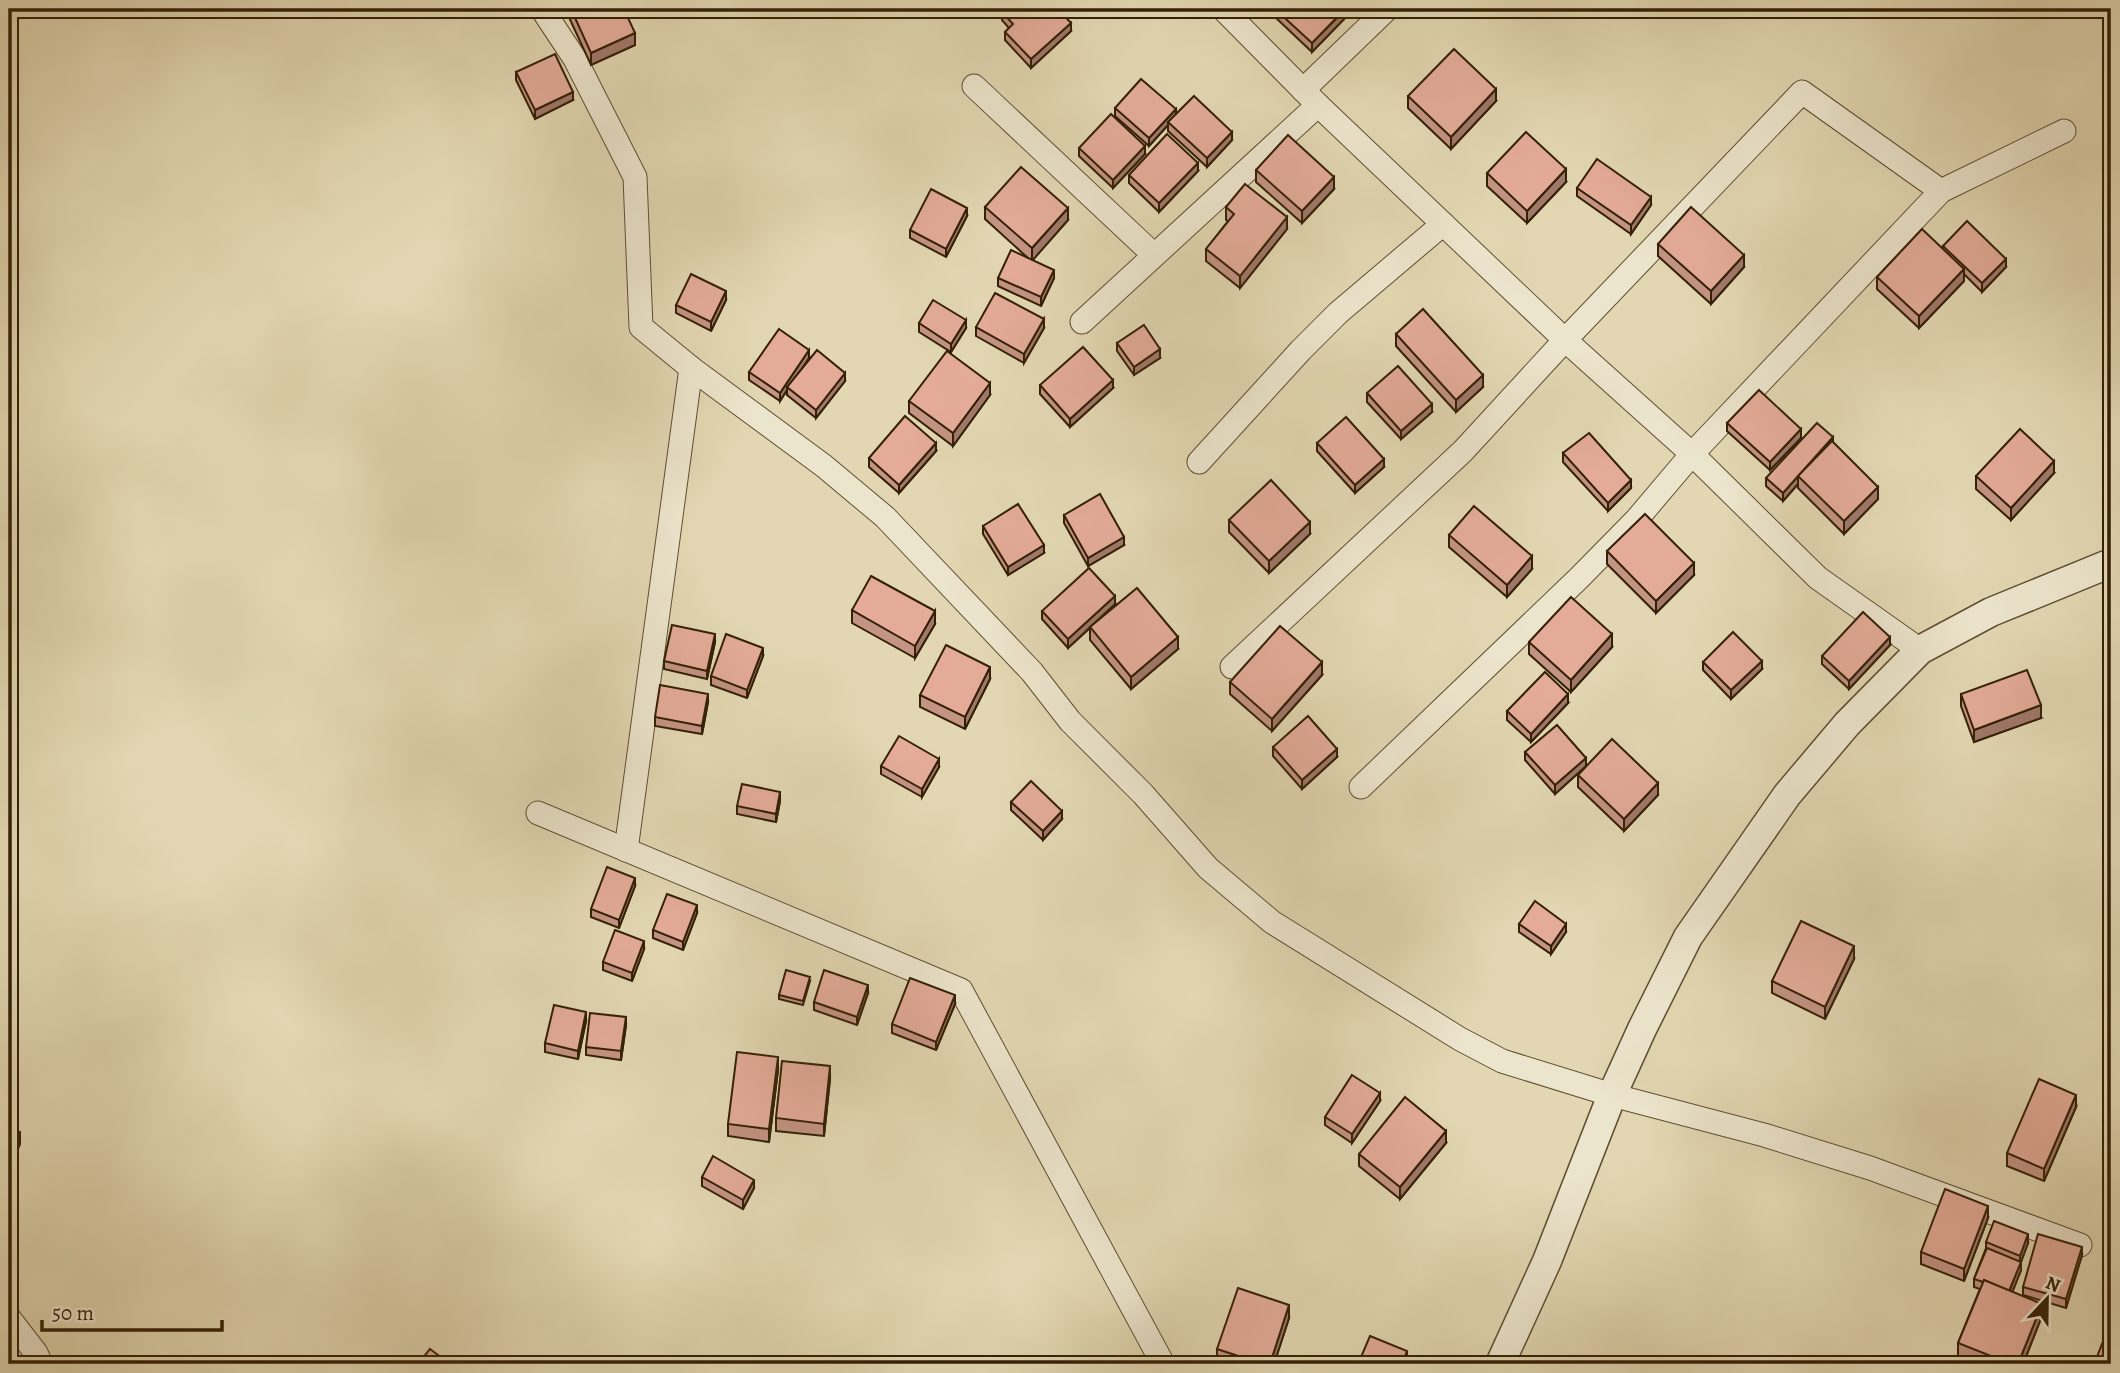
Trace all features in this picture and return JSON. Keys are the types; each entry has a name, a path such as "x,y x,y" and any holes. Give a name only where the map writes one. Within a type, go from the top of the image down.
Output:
{"street":[{"path":"542,9 575,59 635,177 641,327 691,368 824,466 885,517 1032,672 1070,720 1121,771 1208,868 1272,922 1471,1045 1502,1061 1857,1164 2080,1245"},
{"path":"1223,9 1564,340 1692,454 1818,578 1920,650"},
{"path":"1082,322 1154,256 1311,97 1387,9"},
{"path":"974,86 1154,256"},
{"path":"1232,667 1463,451 1564,340 1802,92 1941,191"},
{"path":"1361,787 1580,578 1637,519 1692,454 1941,191 2064,131"},
{"path":"1199,462 1338,313 1443,224"},
{"path":"626,850 691,368"},
{"path":"1500,1364 1547,1261 1612,1095 1642,1029 1695,926 1787,795 1847,724 1920,650 1992,612 2111,563"},
{"path":"538,813 961,990 1163,1364"},
{"path":"9,1318 36,1353 41,1364"}],"building":[{"path":"571,9 624,9 635,33 591,53"},
{"path":"1005,9 1058,9 1071,23 1031,59 1005,32 1013,24 1002,12"},
{"path":"1275,9 1345,9 1312,43"},
{"path":"1454,49 1496,89 1451,137 1408,96"},
{"path":"555,54 573,92 535,110 516,72"},
{"path":"1141,79 1176,109 1149,138 1115,108"},
{"path":"1194,96 1232,132 1207,158 1168,122"},
{"path":"1111,114 1145,146 1113,180 1079,148"},
{"path":"1526,132 1566,169 1527,211 1487,173"},
{"path":"1167,134 1198,163 1159,203 1129,175"},
{"path":"1288,135 1334,177 1302,211 1256,170"},
{"path":"1597,159 1651,197 1631,225 1577,188"},
{"path":"1021,167 1068,208 1032,248 985,207"},
{"path":"1245,184 1287,217 1240,276 1206,249 1234,214 1226,207"},
{"path":"931,189 967,208 946,249 910,230"},
{"path":"1691,207 1744,255 1711,291 1658,244"},
{"path":"1967,221 2006,259 1982,283 1943,246"},
{"path":"1922,229 1964,269 1919,316 1877,277"},
{"path":"1011,250 1054,270 1041,297 998,278"},
{"path":"691,274 726,291 711,322 676,305"},
{"path":"995,293 1044,319 1024,354 976,327"},
{"path":"933,300 966,320 951,344 919,323"},
{"path":"1423,309 1483,375 1456,400 1396,334"},
{"path":"1144,325 1160,349 1134,367 1117,343"},
{"path":"779,329 809,350 780,393 749,372"},
{"path":"1083,347 1113,380 1070,419 1040,385"},
{"path":"817,350 845,373 816,410 787,387"},
{"path":"947,351 990,383 953,433 909,401"},
{"path":"1398,366 1432,404 1401,431 1367,393"},
{"path":"1759,390 1801,429 1770,462 1727,423"},
{"path":"905,416 936,443 899,485 869,458"},
{"path":"1346,417 1384,459 1355,485 1317,443"},
{"path":"1817,423 1833,437 1783,493 1766,478"},
{"path":"2020,429 2054,461 2011,508 1976,476"},
{"path":"1589,433 1631,480 1608,503 1563,453"},
{"path":"1832,441 1878,487 1844,521 1798,476"},
{"path":"1271,480 1310,522 1269,561 1229,520"},
{"path":"1100,494 1124,537 1088,558 1064,515"},
{"path":"1018,504 1044,545 1008,567 983,526"},
{"path":"1474,506 1532,556 1507,585 1449,535"},
{"path":"1645,514 1694,563 1656,601 1607,551"},
{"path":"1089,568 1115,596 1068,639 1042,611"},
{"path":"871,576 935,611 915,646 852,610"},
{"path":"1137,588 1178,637 1131,677 1090,627"},
{"path":"1571,597 1612,634 1571,680 1529,642"},
{"path":"1863,612 1890,637 1849,681 1822,656"},
{"path":"672,625 715,634 707,671 664,661"},
{"path":"1280,626 1322,662 1272,719 1230,682"},
{"path":"1733,632 1762,661 1731,690 1703,662"},
{"path":"726,634 763,648 747,690 711,676"},
{"path":"946,645 990,667 965,717 920,695"},
{"path":"2027,670 2041,705 1974,730 1961,694"},
{"path":"1545,672 1568,694 1531,734 1507,711"},
{"path":"660,685 708,694 702,726 655,717"},
{"path":"1308,716 1337,749 1302,780 1273,747"},
{"path":"1557,725 1586,758 1555,785 1525,752"},
{"path":"899,736 939,759 922,789 881,766"},
{"path":"1612,739 1658,783 1624,819 1578,775"},
{"path":"1031,781 1062,811 1043,831 1011,802"},
{"path":"742,784 780,792 776,814 737,806"},
{"path":"607,867 635,878 619,920 591,909"},
{"path":"667,894 697,905 683,942 653,930"},
{"path":"1535,901 1566,924 1551,946 1519,924"},
{"path":"1801,921 1854,946 1825,1007 1772,981"},
{"path":"615,930 644,941 632,973 603,962"},
{"path":"786,970 810,977 803,1001 779,995"},
{"path":"824,970 868,985 857,1017 814,1002"},
{"path":"910,978 955,995 936,1042 892,1024"},
{"path":"554,1005 586,1012 578,1051 545,1043"},
{"path":"590,1013 626,1017 621,1051 586,1047"},
{"path":"737,1052 778,1057 769,1129 728,1124"},
{"path":"782,1061 830,1066 824,1124 776,1118"},
{"path":"1352,1075 1380,1093 1352,1134 1325,1117"},
{"path":"2039,1079 2076,1095 2044,1169 2007,1153"},
{"path":"1405,1097 1446,1131 1400,1187 1359,1154"},
{"path":"9,1128 20,1132 9,1160"},
{"path":"713,1156 754,1180 743,1200 702,1177"},
{"path":"1945,1189 1988,1206 1964,1269 1921,1252"},
{"path":"1994,1221 2028,1234 2020,1256 1986,1242"},
{"path":"2038,1234 2082,1247 2066,1299 2023,1287"},
{"path":"1987,1248 2021,1262 2009,1291 1984,1280 1974,1279"},
{"path":"1984,1280 2042,1304 2018,1364 2011,1364 1958,1343"},
{"path":"1238,1288 1289,1305 1270,1364 1217,1349"},
{"path":"2111,1321 2111,1364 2101,1364 2095,1362"},
{"path":"1370,1336 1407,1351 1402,1364 1358,1364"},
{"path":"430,1349 450,1364 418,1364"}]}
